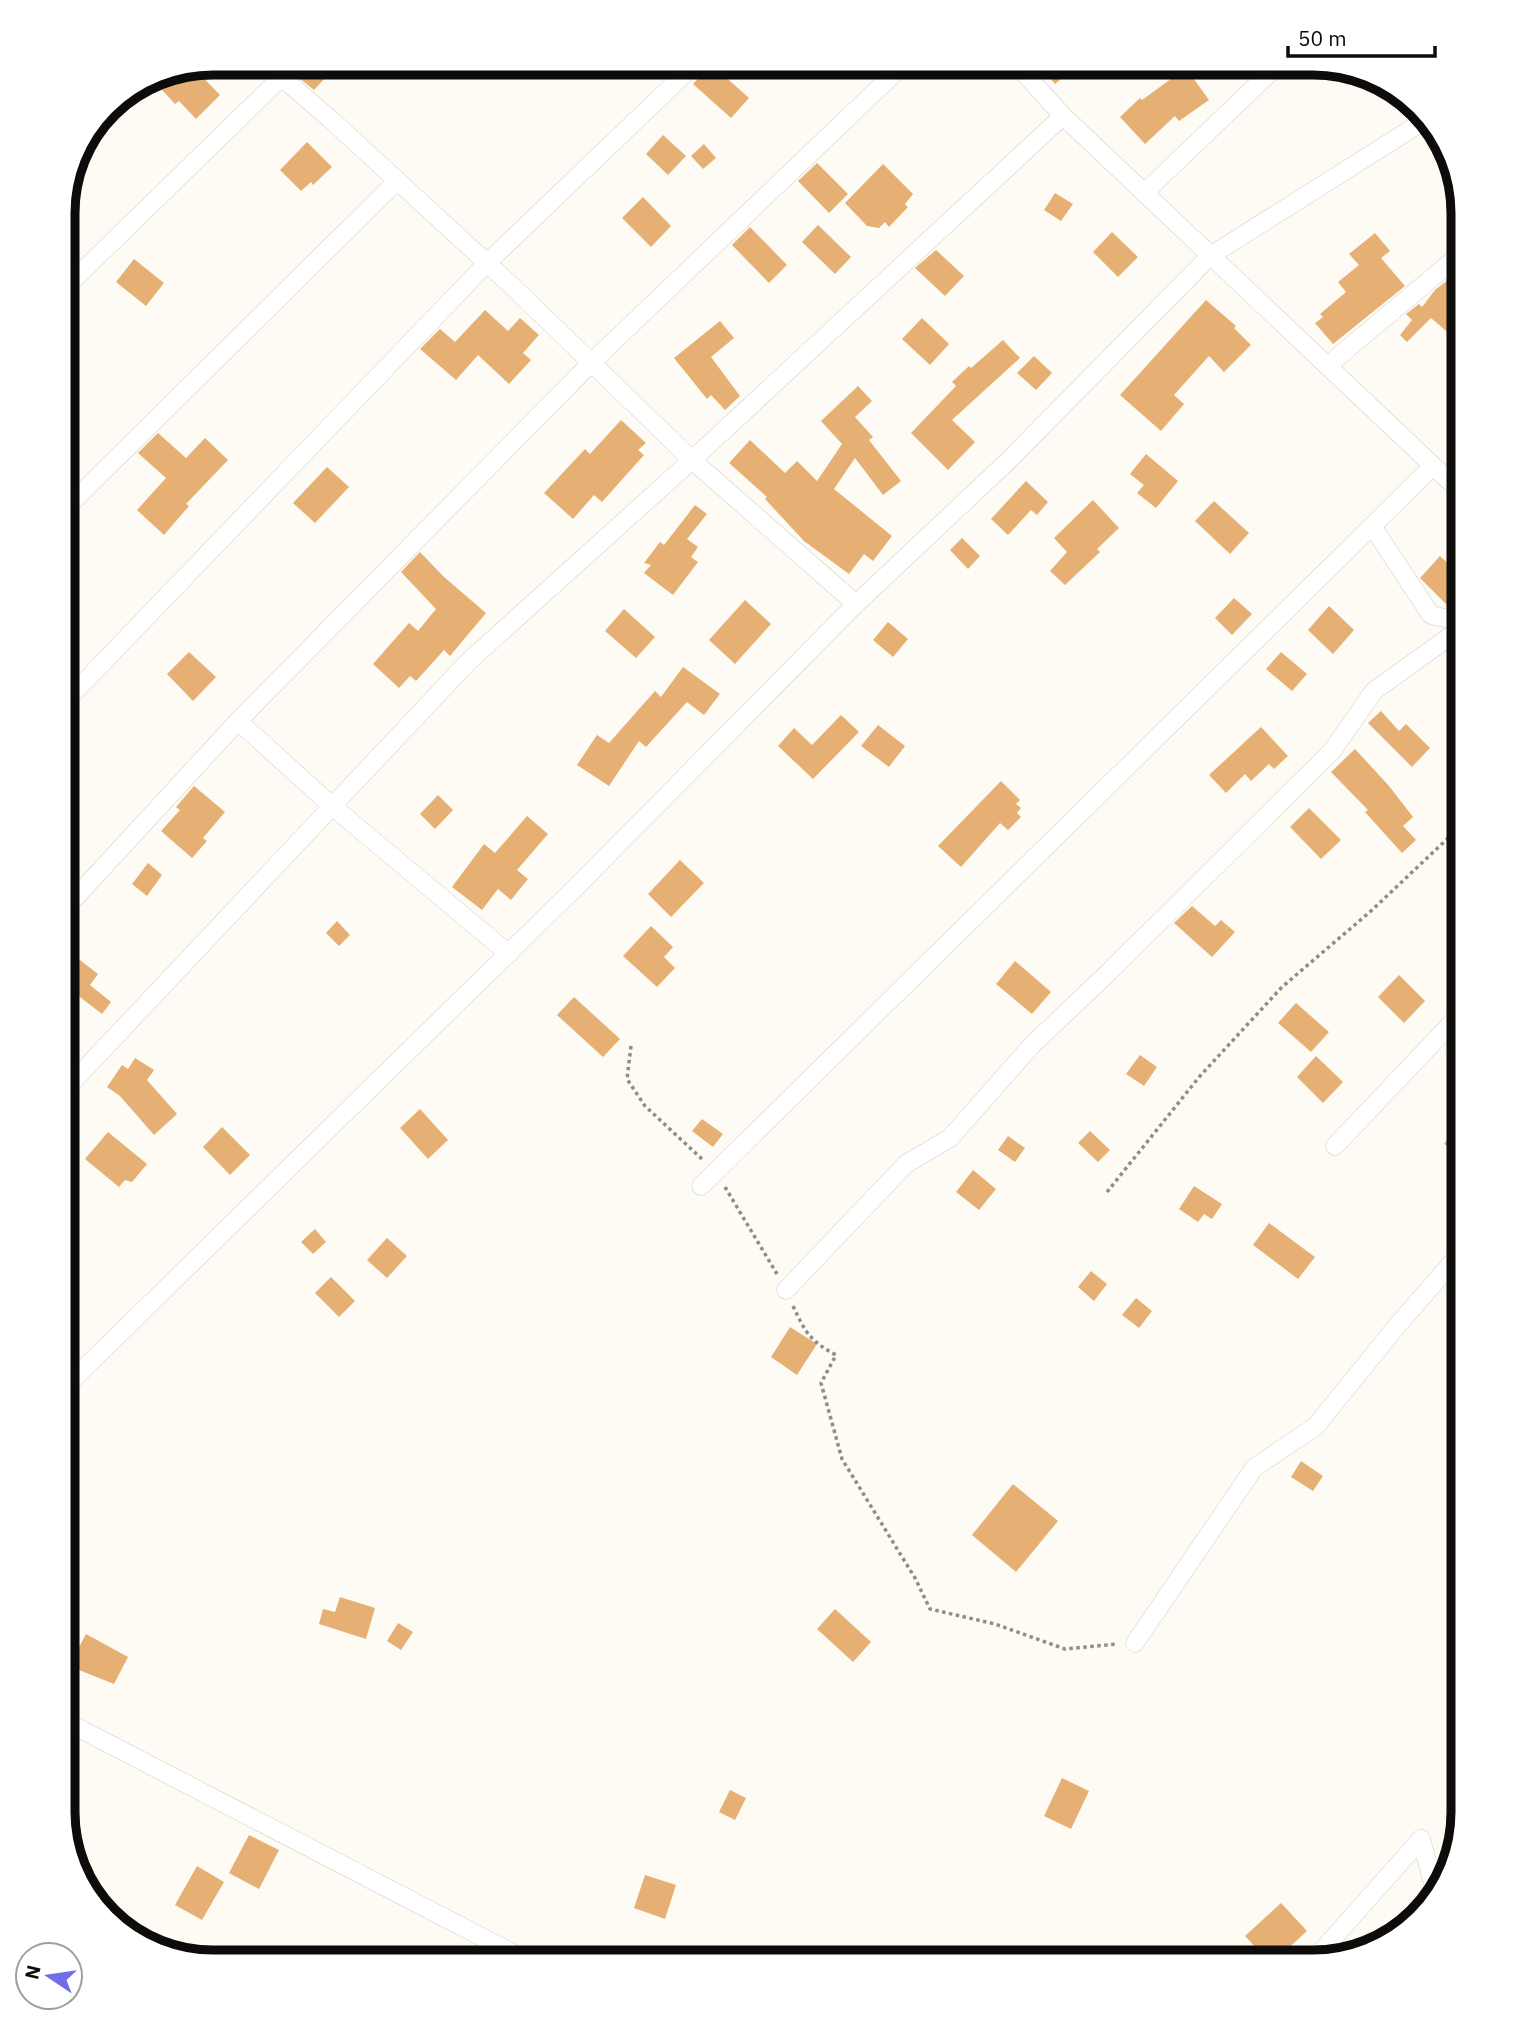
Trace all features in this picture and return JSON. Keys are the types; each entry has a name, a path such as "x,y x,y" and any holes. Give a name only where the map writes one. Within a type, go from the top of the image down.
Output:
{"street":[{"path":"279,75 487,262 692,460 856,604"},
{"path":"76,277 285,75"},
{"path":"76,691 487,262 683,75"},
{"path":"76,897 238,721 592,362 892,76"},
{"path":"1027,76 1063,116 1451,483"},
{"path":"1144,193 1266,76"},
{"path":"75,1079 469,661 692,460 1063,116"},
{"path":"75,1378 509,954 856,604 1008,461 1210,256 1418,125"},
{"path":"76,498 397,181"},
{"path":"1327,366 1451,262"},
{"path":"701,1186 1433,466"},
{"path":"1373,526 1432,615 1451,621"},
{"path":"786,1290 906,1164 950,1138 1032,1045 1332,751 1374,691 1451,633"},
{"path":"238,721 332,806 509,954"},
{"path":"1335,1146 1451,1024"},
{"path":"1135,1643 1254,1468 1316,1426 1451,1264"},
{"path":"75,1726 507,1950"},
{"path":"1323,1949 1421,1839 1432,1880"}],"path":[{"path":"1107,1192 1200,1076 1282,988 1371,911 1451,835"},
{"path":"631,1046 627,1079 645,1106 716,1171 786,1290 804,1331 817,1344 836,1354 821,1384 842,1459 915,1577 930,1609 995,1624 1065,1649 1135,1643"}],"building":[{"path":"300,75 328,75 314,90 298,77"},
{"path":"701,75 724,75 749,98 731,118 693,84"},
{"path":"201,76 220,95 196,119 179,101 175,104 162,90 169,83"},
{"path":"1048,76 1065,76 1055,84"},
{"path":"1175,76 1192,76 1209,100 1179,121 1175,116 1145,144 1120,117 1140,98 1142,100"},
{"path":"663,135 686,156 668,175 646,154"},
{"path":"307,142 332,167 313,185 311,182 301,191 280,170"},
{"path":"704,144 716,158 703,169 691,156"},
{"path":"817,163 848,194 829,213 798,181"},
{"path":"883,164 913,194 905,204 908,207 889,227 885,222 879,228 867,226 845,203"},
{"path":"1055,193 1073,204 1061,221 1044,210"},
{"path":"643,197 671,226 651,247 622,218"},
{"path":"818,225 851,257 835,274 802,242"},
{"path":"750,227 787,265 769,283 732,245"},
{"path":"1112,232 1138,257 1118,277 1093,252"},
{"path":"1375,233 1390,251 1381,258 1405,286 1333,344 1315,323 1323,317 1320,314 1346,292 1338,282 1359,265 1349,254"},
{"path":"936,250 964,276 945,296 915,268"},
{"path":"134,259 164,283 146,306 116,282"},
{"path":"1448,280 1451,282 1451,335 1431,318 1407,342 1400,335 1412,320 1406,314 1419,304 1422,307 1435,290"},
{"path":"1206,300 1236,326 1234,328 1251,345 1224,372 1209,356 1174,395 1184,404 1161,431 1120,395"},
{"path":"485,310 508,331 520,318 539,335 523,353 531,360 509,384 478,355 456,380 420,349 440,329 455,342"},
{"path":"922,318 949,344 930,365 902,339"},
{"path":"720,321 734,338 711,357 740,396 725,410 711,395 707,399 674,358"},
{"path":"1003,340 1020,358 952,420 975,442 948,470 911,433 956,386 952,382"},
{"path":"1034,356 1052,373 1036,390 1017,373"},
{"path":"858,386 872,401 855,417 873,437 869,440 901,481 883,495 855,458 834,489 892,536 873,561 864,554 849,574 804,541 765,499 767,497 729,463 750,440 785,473 797,461 817,481 842,444 821,421"},
{"path":"621,420 646,443 638,450 644,455 602,502 594,495 573,519 544,493 585,449 590,454"},
{"path":"158,433 186,458 205,438 228,460 186,504 189,506 164,535 137,510 166,478 138,453"},
{"path":"1146,454 1178,481 1156,508 1137,493 1144,485 1130,474"},
{"path":"327,467 349,487 315,523 293,503"},
{"path":"1026,481 1048,502 1037,515 1031,510 1008,535 991,519"},
{"path":"1093,500 1119,528 1097,549 1100,552 1065,585 1050,571 1067,552 1054,538"},
{"path":"1214,501 1249,533 1230,554 1195,521"},
{"path":"695,505 707,514 687,539 698,547 691,557 698,562 673,595 644,573 651,565 644,563 660,542 664,545"},
{"path":"962,538 980,556 968,569 950,550"},
{"path":"420,552 486,613 450,656 444,650 416,681 410,676 399,688 373,664 409,623 418,631 436,609 401,572"},
{"path":"1440,556 1451,566 1451,608 1449,607 1420,578"},
{"path":"1234,598 1252,614 1232,635 1215,618"},
{"path":"745,600 771,624 735,664 709,640"},
{"path":"1329,606 1354,630 1333,654 1308,630"},
{"path":"624,609 655,637 636,658 605,631"},
{"path":"888,622 908,639 893,657 873,640"},
{"path":"189,652 216,677 193,701 167,674"},
{"path":"1281,652 1307,674 1292,691 1266,669"},
{"path":"683,667 720,694 704,715 687,702 646,747 639,741 609,786 577,765 597,735 609,743 655,691 661,697"},
{"path":"1381,711 1399,731 1406,724 1430,748 1412,767 1368,723"},
{"path":"841,715 859,732 813,779 778,746 794,728 812,745"},
{"path":"878,725 905,746 889,767 861,746"},
{"path":"1261,727 1288,756 1274,769 1269,764 1251,781 1245,774 1226,793 1209,775"},
{"path":"1355,749 1413,817 1403,826 1416,840 1402,853 1365,812 1368,810 1331,772"},
{"path":"1001,781 1020,800 1016,804 1021,808 1017,813 1021,817 1008,830 1000,823 961,867 938,846"},
{"path":"194,786 225,812 203,838 207,841 192,858 161,831 180,810 176,807"},
{"path":"438,795 453,810 435,829 420,814"},
{"path":"1309,808 1341,840 1321,859 1290,827"},
{"path":"527,816 548,834 517,870 528,879 511,900 498,889 482,910 452,887 484,844 495,853"},
{"path":"680,860 704,883 671,917 648,894"},
{"path":"148,863 162,875 147,896 132,884"},
{"path":"1192,906 1215,926 1221,920 1235,932 1212,957 1174,923"},
{"path":"337,921 350,935 339,946 326,933"},
{"path":"651,926 673,947 664,957 675,968 657,987 623,956"},
{"path":"80,960 98,974 90,985 111,1002 102,1014 76,994 76,966"},
{"path":"1015,961 1051,992 1032,1014 996,984"},
{"path":"1399,975 1425,1001 1404,1023 1378,997"},
{"path":"574,997 620,1039 603,1057 557,1015"},
{"path":"1296,1003 1329,1032 1311,1052 1278,1023"},
{"path":"1140,1055 1157,1067 1144,1086 1126,1074"},
{"path":"1316,1056 1343,1082 1323,1103 1297,1077"},
{"path":"135,1058 154,1070 147,1080 177,1114 154,1135 120,1096 107,1087 122,1065 128,1069"},
{"path":"420,1109 448,1140 428,1159 400,1128"},
{"path":"702,1119 723,1134 713,1147 692,1131"},
{"path":"222,1127 250,1155 230,1175 203,1147"},
{"path":"1090,1131 1110,1150 1098,1162 1078,1143"},
{"path":"108,1132 147,1164 132,1182 125,1180 119,1187 85,1159"},
{"path":"1451,1134 1451,1149 1444,1144"},
{"path":"1008,1136 1025,1148 1015,1162 998,1150"},
{"path":"973,1170 996,1189 979,1210 956,1192"},
{"path":"1194,1186 1222,1204 1212,1219 1204,1214 1198,1222 1179,1209"},
{"path":"1269,1223 1315,1257 1298,1279 1253,1245"},
{"path":"315,1229 326,1242 313,1254 301,1242"},
{"path":"387,1238 407,1256 387,1278 367,1260"},
{"path":"1091,1271 1107,1284 1094,1301 1078,1287"},
{"path":"331,1277 355,1301 339,1317 315,1293"},
{"path":"1136,1298 1152,1311 1139,1328 1122,1315"},
{"path":"790,1327 817,1344 797,1375 771,1357"},
{"path":"1301,1461 1323,1476 1313,1491 1291,1477"},
{"path":"1013,1484 1058,1521 1016,1572 972,1535"},
{"path":"340,1597 375,1608 366,1639 319,1624 323,1609 335,1612"},
{"path":"835,1609 871,1642 853,1662 817,1629"},
{"path":"398,1623 413,1632 401,1650 387,1641"},
{"path":"86,1634 128,1657 114,1684 75,1668 75,1655"},
{"path":"1062,1778 1089,1791 1071,1829 1044,1816"},
{"path":"730,1790 746,1798 735,1820 719,1812"},
{"path":"249,1835 279,1850 259,1889 229,1873"},
{"path":"197,1866 224,1882 202,1920 175,1905"},
{"path":"645,1875 676,1885 665,1919 634,1908"},
{"path":"1281,1903 1307,1931 1286,1950 1258,1950 1245,1936"}]}
